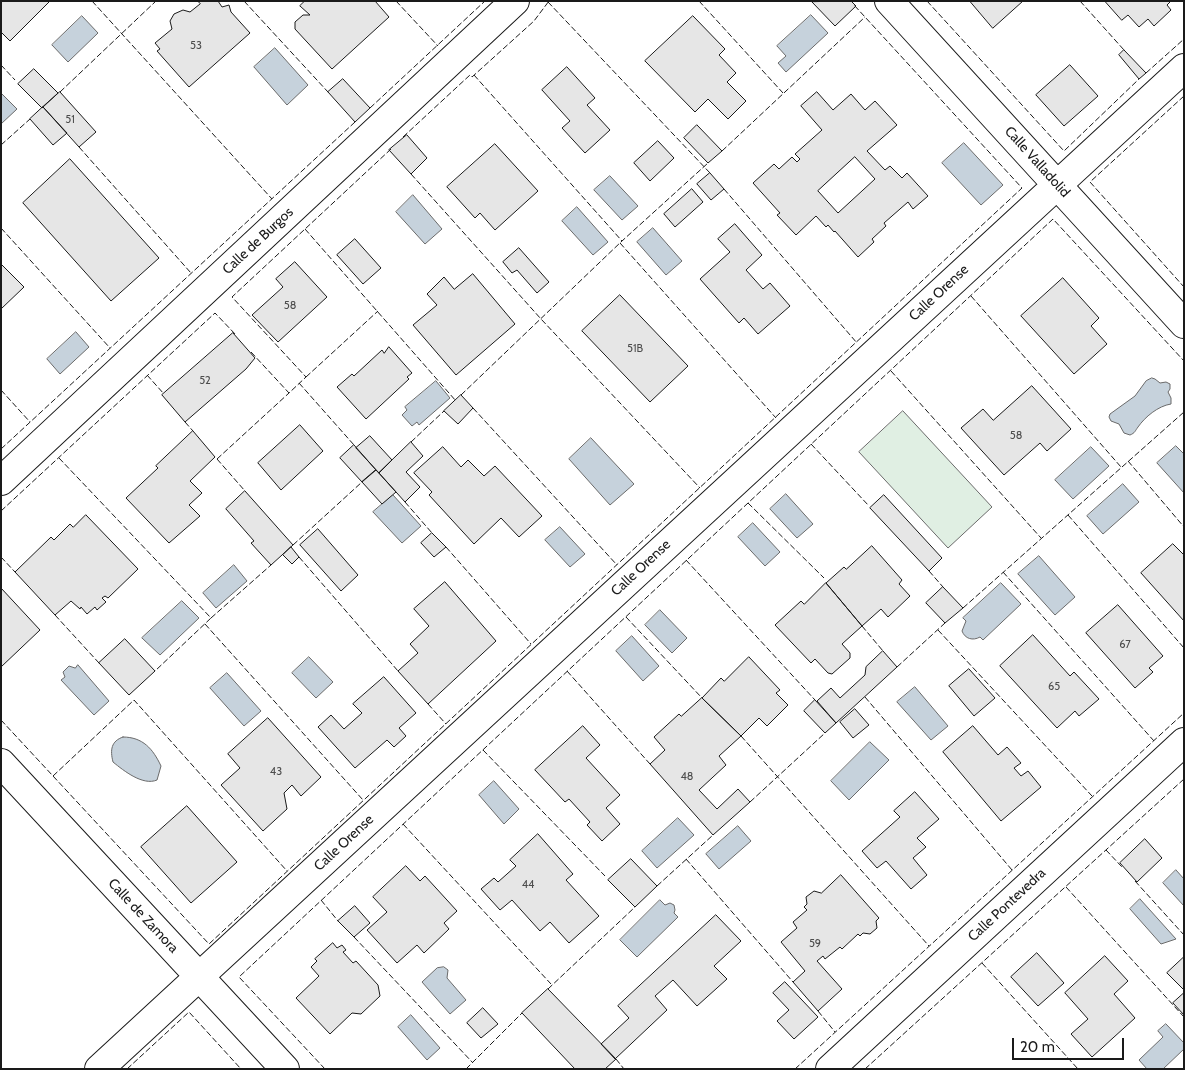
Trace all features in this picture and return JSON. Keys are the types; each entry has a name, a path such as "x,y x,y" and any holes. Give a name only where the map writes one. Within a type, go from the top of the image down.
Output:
{"street":[{"name":"Calle de Burgos","path":"1,480 515,1"},
{"name":"Calle Valladolid","path":"889,1 1184,324"},
{"name":"Calle Orense","path":"99,1069 1056,184 1184,68"},
{"name":"Calle Pontevedra","path":"830,1069 1184,742"},
{"name":"Calle de Zamora","path":"1,763 285,1069"}],"green space":[{"path":"903,411 992,507 948,548 859,452"}],"shaded area":[{"path":"811,15 828,33 786,72 778,63 786,56 777,46"},
{"path":"82,16 98,33 68,62 52,45"},
{"path":"275,48 308,85 287,105 254,67"},
{"path":"1,93 17,109 1,124"},
{"path":"964,143 1003,185 981,205 942,163"},
{"path":"610,176 638,206 622,220 594,190"},
{"path":"413,195 442,229 425,244 396,212"},
{"path":"577,207 608,242 593,255 562,221"},
{"path":"653,228 682,261 666,275 637,242"},
{"path":"76,332 89,347 60,374 47,359"},
{"path":"1152,378 1160,383 1166,382 1170,384 1168,392 1171,404 1152,412 1130,435 1124,433 1119,424 1111,421 1110,414 1135,396 1146,381"},
{"path":"436,381 450,398 419,425 417,422 412,426 402,415 407,410 405,407"},
{"path":"591,438 634,484 610,505 569,459"},
{"path":"1176,446 1184,454 1184,493 1157,463"},
{"path":"1091,447 1109,466 1073,499 1055,480"},
{"path":"1123,484 1139,502 1103,534 1087,516"},
{"path":"786,494 813,524 797,538 770,509"},
{"path":"393,495 421,526 402,543 373,512"},
{"path":"753,523 780,552 765,566 738,537"},
{"path":"560,527 585,554 570,567 545,540"},
{"path":"1039,556 1075,597 1055,615 1018,574"},
{"path":"234,565 247,581 216,608 203,593"},
{"path":"1001,583 1021,604 983,640 980,637 975,639 967,637 962,631 966,621 963,618"},
{"path":"182,601 199,618 160,655 142,638"},
{"path":"660,610 687,638 672,653 645,625"},
{"path":"632,636 659,666 643,681 616,651"},
{"path":"309,657 333,682 316,698 292,673"},
{"path":"78,665 109,701 94,715 61,680 65,677 63,672 69,666 75,668"},
{"path":"227,673 261,711 244,726 210,688"},
{"path":"915,687 948,726 931,740 897,702"},
{"path":"123,737 136,739 151,749 161,766 157,780 146,781 140,779 113,762 112,746"},
{"path":"870,742 889,760 849,800 831,781"},
{"path":"494,781 519,809 504,824 479,795"},
{"path":"678,818 694,835 657,868 642,851"},
{"path":"738,826 751,841 719,869 706,854"},
{"path":"1176,870 1184,879 1184,906 1163,883"},
{"path":"1140,899 1176,939 1161,944 1130,909"},
{"path":"660,900 665,905 670,903 674,905 674,913 678,917 637,957 620,940"},
{"path":"444,967 448,970 447,978 466,1000 450,1014 422,982 437,968"},
{"path":"411,1015 440,1048 427,1060 398,1027"},
{"path":"1166,1024 1184,1043 1184,1049 1163,1069 1147,1069 1139,1060 1163,1037 1158,1031"}],"building":[{"path":"1,1 50,1 10,41 1,32"},
{"path":"198,1 218,1 222,7 229,5 231,12 250,33 189,87 157,51 160,49 155,43 172,29 170,21 174,14 183,10 190,12 200,4"},
{"path":"305,1 375,1 389,17 332,69 295,29 295,22 303,15 310,15 300,6"},
{"path":"851,1 856,6 835,26 812,2"},
{"path":"970,1 1023,1 993,28"},
{"path":"1105,1 1171,1 1167,5 1171,10 1154,26 1148,19 1139,27 1128,15 1122,20"},
{"path":"693,16 725,49 719,55 736,73 727,82 746,101 728,119 708,99 695,112 645,61"},
{"path":"1124,50 1146,73 1139,79 1119,55"},
{"path":"1070,65 1098,96 1064,126 1036,95"},
{"path":"567,67 595,98 587,105 610,130 585,153 562,128 570,121 542,90"},
{"path":"34,69 58,93 42,108 18,84"},
{"path":"343,79 370,108 355,122 328,92"},
{"path":"60,92 96,132 79,147 43,107"},
{"path":"817,92 833,110 851,94 865,110 875,101 897,125 867,151 885,170 890,166 902,178 907,173 928,196 913,209 908,202 884,223 886,226 872,239 874,242 858,257 835,231 828,225 826,227 816,216 796,235 777,215 780,213 753,183 774,164 779,169 792,157 797,162 800,159 795,154 822,130 801,106","holes":["855,157 875,179 838,213 818,191"]},
{"path":"43,107 67,133 53,145 30,119"},
{"path":"697,125 722,151 708,163 684,138"},
{"path":"407,135 427,158 411,174 389,150"},
{"path":"658,141 674,158 650,181 634,163"},
{"path":"495,144 538,191 495,230 480,213 475,218 447,187"},
{"path":"70,159 159,258 111,301 23,203"},
{"path":"710,173 724,189 711,200 697,184"},
{"path":"692,189 703,202 675,227 664,214"},
{"path":"735,224 762,255 746,270 763,289 770,283 790,306 758,334 744,318 739,323 700,279 730,252 718,239"},
{"path":"355,239 381,268 363,284 337,255"},
{"path":"519,248 549,282 537,293 517,270 512,273 503,262"},
{"path":"295,262 327,297 278,342 252,315 283,287 276,279"},
{"path":"1,264 24,287 1,309"},
{"path":"473,274 515,324 456,375 413,325 437,305 427,294 444,277 454,289"},
{"path":"1063,278 1099,318 1091,326 1107,344 1074,374 1021,316"},
{"path":"620,295 688,366 650,402 582,331"},
{"path":"233,333 255,358 246,369 185,422 162,395"},
{"path":"389,347 412,373 407,377 409,379 366,419 337,387 352,374 354,376 382,350 384,353"},
{"path":"1032,386 1071,429 1047,451 1040,443 1004,475 961,428 983,409 993,420"},
{"path":"461,395 473,408 458,424 444,411"},
{"path":"300,425 323,451 281,490 258,463"},
{"path":"193,431 215,457 190,481 202,493 189,505 200,516 169,543 126,498"},
{"path":"370,436 392,460 379,473 356,448"},
{"path":"411,442 423,456 406,472 420,487 405,502 379,473"},
{"path":"354,445 376,470 362,482 340,458"},
{"path":"443,447 461,467 468,460 484,476 495,466 542,516 519,537 501,518 474,544 429,495 432,492 414,473"},
{"path":"376,470 396,492 382,504 362,482"},
{"path":"245,491 293,545 271,565 251,543 254,541 226,509"},
{"path":"884,495 942,558 929,571 870,508"},
{"path":"86,515 138,569 108,598 105,596 102,598 106,602 97,610 95,607 87,614 81,607 80,609 71,601 55,615 15,572 51,537 54,540 70,524 73,527"},
{"path":"318,529 358,575 341,591 300,545"},
{"path":"432,533 446,547 434,557 421,543"},
{"path":"1173,544 1184,555 1184,621 1141,573"},
{"path":"872,546 902,580 899,584 910,596 888,617 881,609 862,626 826,583 844,567 846,569"},
{"path":"291,547 299,557 292,564 283,555"},
{"path":"445,582 496,641 428,704 398,671 418,653 410,644 429,626 414,609"},
{"path":"826,583 862,626 842,644 850,653 850,658 832,674 828,673 815,659 811,663 775,625 801,601 804,604"},
{"path":"943,587 963,608 945,623 926,603"},
{"path":"1,588 40,630 1,667"},
{"path":"1118,605 1163,656 1149,668 1153,672 1135,688 1086,633"},
{"path":"1033,635 1070,676 1074,672 1099,699 1079,716 1075,711 1057,728 1000,666"},
{"path":"125,639 155,671 129,695 99,663"},
{"path":"883,651 897,667 836,723 817,701 831,688 840,698 865,675 866,667"},
{"path":"749,657 780,690 776,693 788,705 767,726 759,718 741,736 702,698 721,678 724,681"},
{"path":"969,669 995,698 974,716 949,686"},
{"path":"384,677 416,713 399,728 406,736 394,747 387,740 355,768 318,727 331,715 344,729 362,713 353,704"},
{"path":"702,698 741,736 719,756 726,765 699,790 717,809 738,789 750,802 713,835 650,764 665,750 654,737 679,714 681,716"},
{"path":"815,700 836,723 825,733 804,711"},
{"path":"855,709 869,725 853,738 840,722"},
{"path":"268,718 321,777 301,796 292,785 284,793 287,809 263,831 221,785 240,768 228,754"},
{"path":"583,726 600,745 586,758 620,795 606,808 620,824 602,841 587,825 590,822 569,799 565,802 535,770"},
{"path":"973,726 998,755 1007,747 1021,763 1014,768 1021,776 1028,771 1041,787 1001,821 943,752"},
{"path":"915,792 939,819 917,838 926,847 913,858 927,875 911,889 886,861 877,868 862,851 900,817 894,811"},
{"path":"187,806 237,862 191,903 141,847"},
{"path":"538,834 573,874 566,880 599,916 569,943 550,922 540,931 512,900 500,910 481,889 494,878 498,882 516,866 510,860"},
{"path":"1145,839 1162,858 1137,882 1120,863"},
{"path":"631,859 657,886 635,907 608,880"},
{"path":"406,866 420,881 425,876 457,911 444,923 449,929 424,953 417,945 397,963 367,930 387,912 373,897"},
{"path":"841,875 879,918 876,921 877,928 870,934 863,933 860,936 858,934 842,949 840,947 825,959 823,956 817,961 842,989 818,1011 793,982 805,971 781,942 797,928 793,922 807,910 804,907 807,904 806,897 814,891 821,893"},
{"path":"355,906 370,923 354,937 338,921"},
{"path":"716,915 741,941 714,966 727,979 697,1006 673,980 655,996 667,1010 615,1059 601,1044 629,1018 618,1006"},
{"path":"333,943 337,948 342,945 346,950 343,952 353,963 356,961 378,985 380,996 361,1014 352,1013 330,1034 296,998 319,976 311,967 317,961 315,959"},
{"path":"1037,953 1064,983 1038,1006 1011,977"},
{"path":"1105,956 1128,981 1114,994 1135,1018 1092,1057 1071,1034 1088,1019 1065,993"},
{"path":"1184,957 1184,990 1167,973"},
{"path":"785,982 818,1017 794,1039 777,1021 789,1010 773,993"},
{"path":"548,989 616,1059 605,1069 575,1069 522,1013"},
{"path":"1184,993 1184,1015 1173,1003"},
{"path":"483,1008 498,1024 481,1038 467,1023"}],"fence":[{"path":"92,1 272,199"},
{"path":"60,92 156,1"},
{"path":"244,1 328,92"},
{"path":"396,1 438,46"},
{"path":"370,108 485,1"},
{"path":"403,137 470,75 472,77 534,21 549,1"},
{"path":"699,1 783,93"},
{"path":"927,1 1064,151 1139,79"},
{"path":"1080,1 1124,50"},
{"path":"548,2 710,173"},
{"path":"1,720 209,944 1022,188 854,5"},
{"path":"722,151 865,17"},
{"path":"1146,73 1184,39"},
{"path":"1,65 15,80"},
{"path":"474,75 622,241"},
{"path":"1184,96 1090,182 1184,287"},
{"path":"1,145 30,119"},
{"path":"1,449 355,122"},
{"path":"79,147 191,273"},
{"path":"251,352 289,393 306,377 232,297 391,149"},
{"path":"461,395 622,241 708,163"},
{"path":"411,174 541,319 700,488"},
{"path":"724,189 857,343"},
{"path":"325,1069 239,977 1053,219 1184,361"},
{"path":"1,228 110,348"},
{"path":"305,229 456,401"},
{"path":"620,243 776,418"},
{"path":"971,296 1121,467"},
{"path":"306,377 378,311"},
{"path":"1,511 215,313 236,335"},
{"path":"891,371 1041,538"},
{"path":"147,375 164,394"},
{"path":"299,383 354,445"},
{"path":"1,390 30,422"},
{"path":"217,459 289,393"},
{"path":"473,408 617,565"},
{"path":"411,442 444,411"},
{"path":"963,608 1184,412"},
{"path":"185,422 193,431"},
{"path":"811,444 869,506"},
{"path":"59,458 211,618 155,671"},
{"path":"217,459 245,491"},
{"path":"1128,461 1184,527"},
{"path":"293,545 362,482"},
{"path":"405,502 432,533"},
{"path":"748,503 824,578"},
{"path":"1068,515 1184,648"},
{"path":"446,547 531,644"},
{"path":"1,557 15,572"},
{"path":"299,557 398,671"},
{"path":"686,560 815,700"},
{"path":"211,618 271,565"},
{"path":"929,571 943,587"},
{"path":"1003,572 1154,741"},
{"path":"55,615 99,663"},
{"path":"626,617 702,698"},
{"path":"897,667 945,623"},
{"path":"205,624 363,800"},
{"path":"862,626 883,651"},
{"path":"938,630 1092,796"},
{"path":"567,671 650,764"},
{"path":"865,697 1012,870"},
{"path":"53,776 134,700 287,871"},
{"path":"428,704 446,724"},
{"path":"795,1069 1184,713"},
{"path":"750,802 825,733"},
{"path":"741,736 929,946"},
{"path":"483,750 605,876"},
{"path":"865,1069 1184,779"},
{"path":"403,824 551,984"},
{"path":"657,886 713,835"},
{"path":"1106,850 1122,867"},
{"path":"686,859 793,982"},
{"path":"1135,881 1184,935"},
{"path":"1066,887 1184,1017"},
{"path":"321,900 338,921"},
{"path":"548,989 635,907"},
{"path":"354,937 473,1063"},
{"path":"982,963 1078,1069"},
{"path":"818,1011 835,1032"},
{"path":"127,1069 189,1012 241,1069"},
{"path":"466,1069 522,1013"},
{"path":"616,1059 624,1069"}]}
